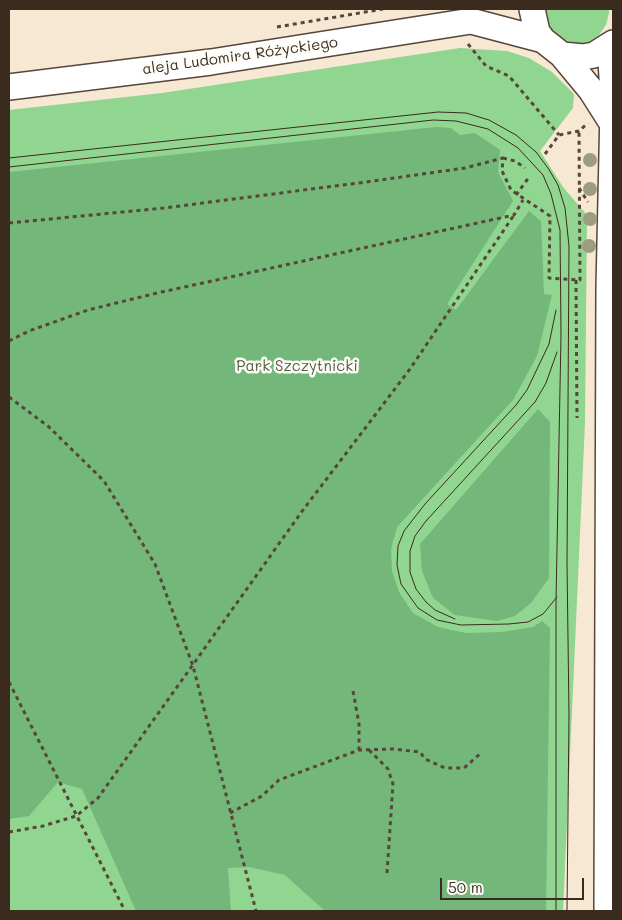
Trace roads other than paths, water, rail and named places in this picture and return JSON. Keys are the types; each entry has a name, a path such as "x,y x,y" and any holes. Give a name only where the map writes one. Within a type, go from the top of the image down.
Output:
{"street":[{"path":"532,9 533,23 552,48 612,116 607,911"},
{"name":"aleja Ludomira Różyckiego","path":"9,87 212,62 480,25 583,57 594,55 613,43"},
{"path":"613,51 611,61 613,94"}],"tram line":[{"path":"9,158 438,112 466,113 489,120 516,135 536,152 548,168 558,185 565,208 569,246 567,911"},
{"path":"9,167 433,120 456,121 488,129 518,148 543,175 551,194 560,230 561,335 556,601 556,911"},
{"path":"556,310 549,344 527,390 516,405 425,504 404,531 398,546 397,565 401,584 418,608 437,620 461,625 528,622 543,614 557,597"},
{"path":"455,619 435,610 416,589 410,572 410,551 415,536 426,521 535,402 546,383 557,352"}],"park label":[{"name":"Park Szczytnicki","path":"297,366"}]}
